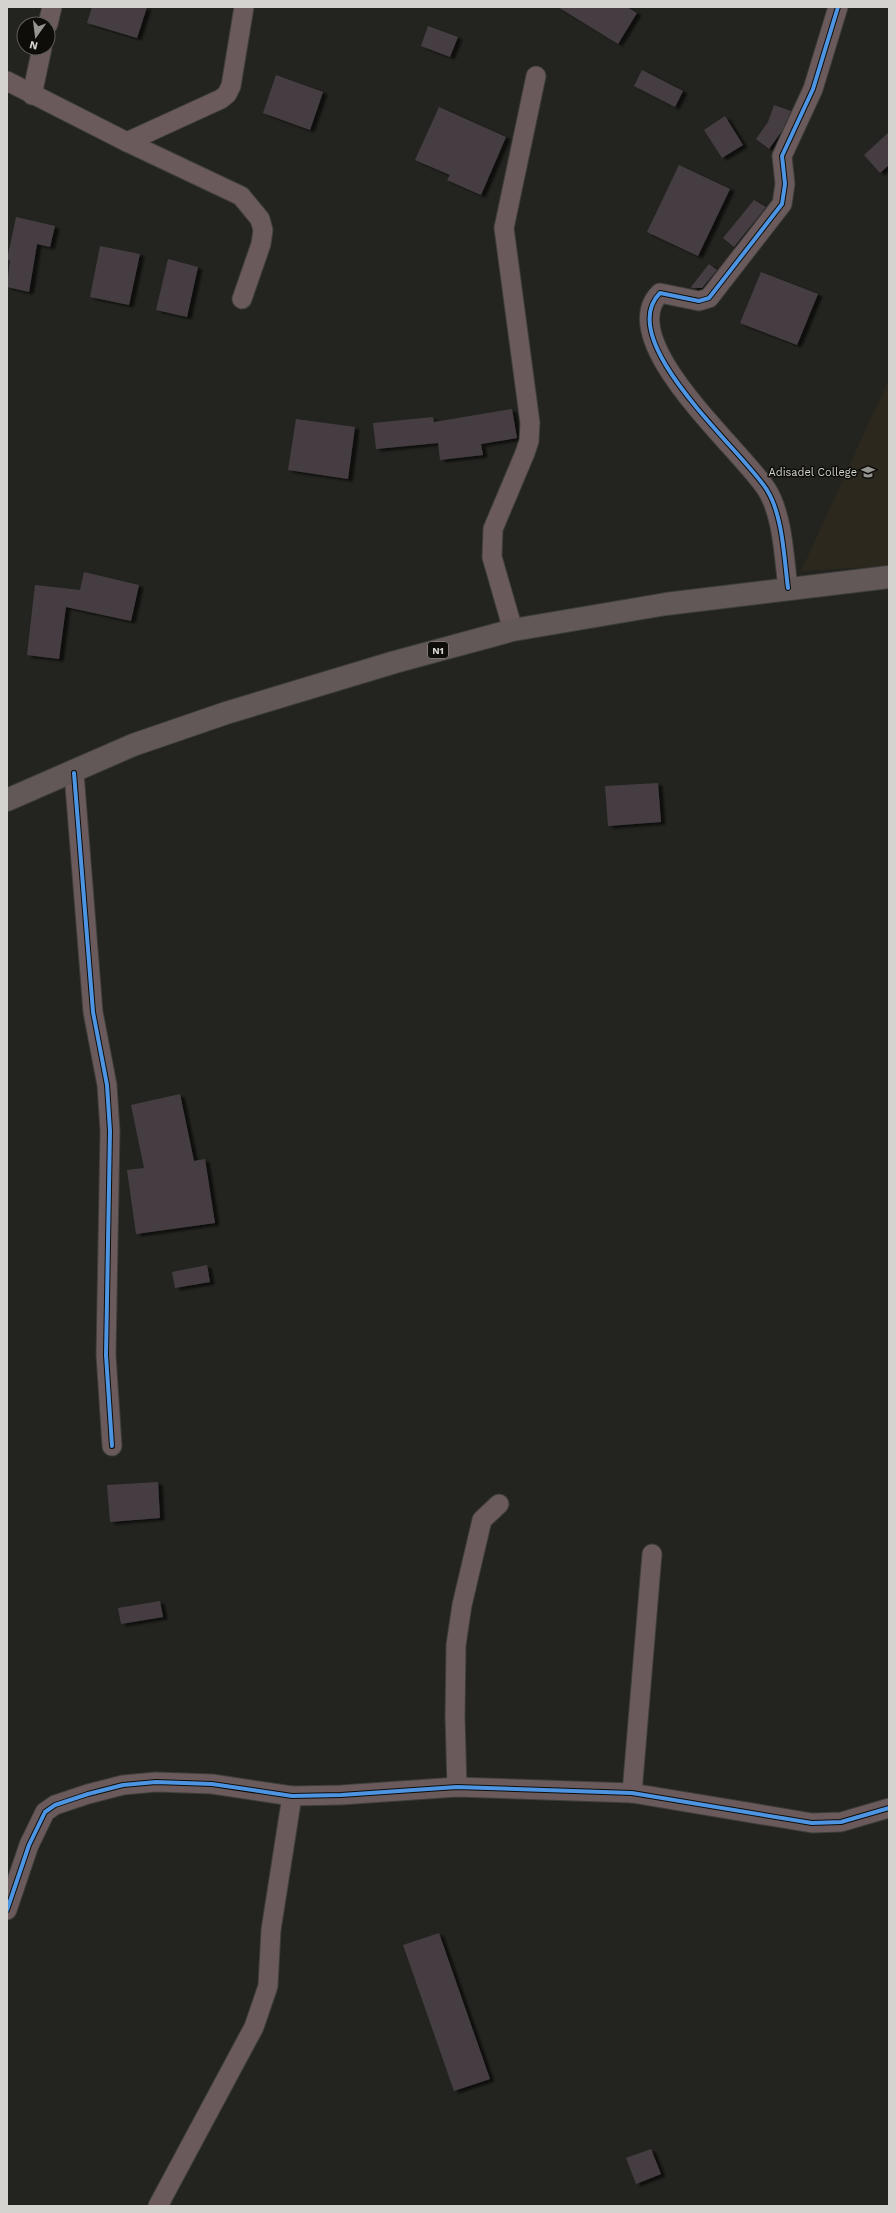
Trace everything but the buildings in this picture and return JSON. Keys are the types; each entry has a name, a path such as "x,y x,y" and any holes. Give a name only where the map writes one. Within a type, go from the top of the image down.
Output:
{"highway":[{"name":"N1","path":"7,800 74,773 133,745 226,713 395,662 513,630 666,604 788,588 889,577"}],"street":[{"path":"127,142 214,103 227,94 231,86 244,7"},
{"path":"788,588 776,511 767,491 683,392 665,366 652,334 650,316 654,300 660,293 699,301 709,298 782,204 785,184 782,156 813,89 838,7"},
{"path":"32,95 40,56"},
{"path":"513,630 492,557 493,529 525,453 529,441 530,422 504,228 536,76"},
{"path":"7,81 127,142 213,181 241,196 250,204 260,219 263,230 261,244 242,299"},
{"path":"74,773 93,1012 107,1085 110,1131 106,1355 112,1446"},
{"path":"457,1787 455,1718 456,1645 464,1598 482,1520 499,1504"},
{"path":"632,1792 652,1554"},
{"path":"7,1910 38,1826 45,1812 55,1805 123,1785 156,1782 212,1784 292,1796 342,1795 457,1787 632,1792 812,1823 841,1822 889,1808"},
{"path":"158,2206 254,2027 264,2004 268,1986 271,1930 292,1796"}],"shaded area":[{"name":"Adisadel College","path":"889,379 889,566 801,571"}],"cycle path":[{"path":"788,588 780,525 772,500 767,490 754,472 686,395 666,366 653,339 650,314 660,293 699,301 709,298 782,204 785,184 782,156 813,89 838,7"},
{"path":"74,773 93,1012 107,1085 110,1131 106,1355 112,1446"},
{"path":"7,1910 29,1845 45,1812 55,1805 88,1794 123,1785 156,1782 212,1784 292,1796 341,1795 457,1787 632,1793 812,1823 841,1822 889,1808"}],"place":[{"name":"Adisadel College","path":"868,472"}]}
